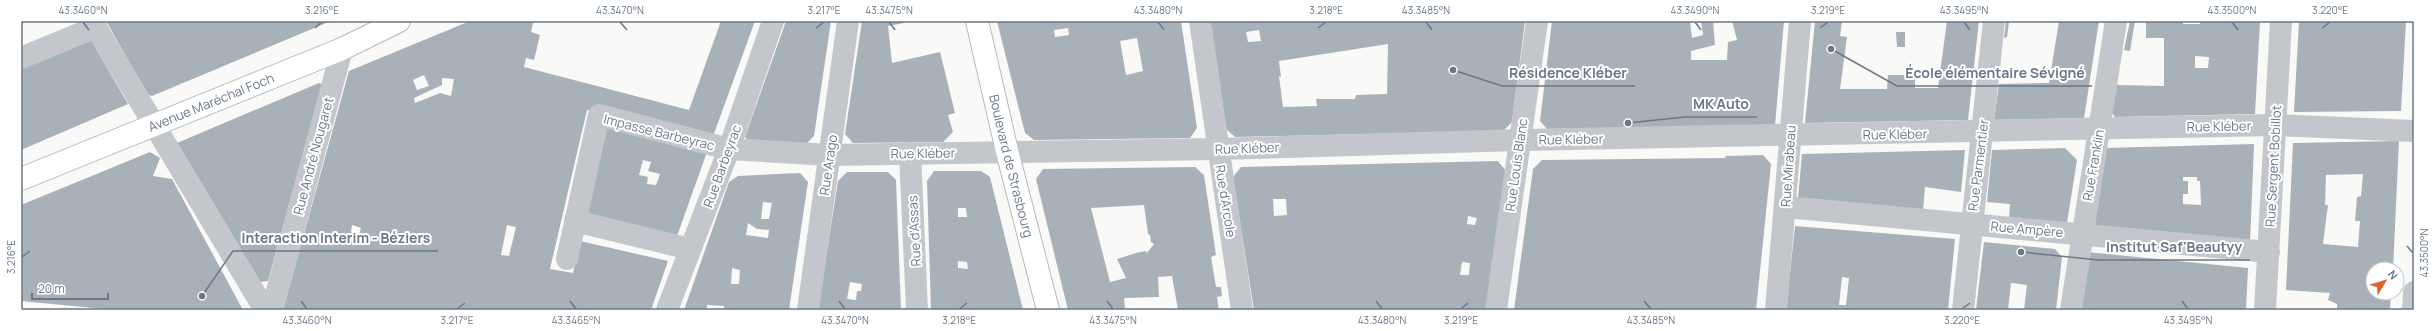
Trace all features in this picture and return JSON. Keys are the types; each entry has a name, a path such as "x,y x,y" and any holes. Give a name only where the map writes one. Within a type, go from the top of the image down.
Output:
{"main road":[{"name":"Avenue Maréchal Foch","path":"21,179 342,49 399,21"},
{"name":"Boulevard de Strasbourg","path":"977,21 1007,151 1048,310"}],"street":[{"name":"Rue Barbeyrac","path":"667,310 729,149 773,21"},
{"name":"Rue Arago","path":"808,310 848,21"},
{"name":"Rue d'Arcole","path":"1200,21 1242,310"},
{"name":"Rue Louis Blanc","path":"1496,310 1537,21"},
{"name":"Rue Mirabeau","path":"1776,310 1786,207 1790,136 1800,21"},
{"name":"Rue Parmentier","path":"1963,310 1971,223 1994,21"},
{"name":"Rue Franklin","path":"2071,310 2081,234 2116,21"},
{"name":"Rue Sergent Bobillot","path":"2265,310 2281,21"},
{"path":"21,58 94,24 265,310"},
{"name":"Rue André Nougaret","path":"272,310 342,49"},
{"name":"Impasse Barbeyrac","path":"567,259 599,115 729,149"},
{"name":"Rue Kléber","path":"729,149 829,155 1007,151 1218,149 1520,140 1790,136 2275,125 2414,131"},
{"name":"Rue d'Assas","path":"910,153 917,310"},
{"name":"Rue Ampère","path":"1786,207 1971,223 2269,252"},
{"path":"575,221 690,250"},
{"path":"2413,310 2414,292"}],"building":[{"path":"106,21 331,21 152,96 147,94"},
{"path":"470,21 538,21 533,23 531,32 540,35 534,60 526,58 524,67 689,110 721,21 755,21 711,142 587,110 550,269 573,273 580,241 668,261 651,310 283,310 349,71","holes":["424,75 429,86 417,90 413,80","442,78 454,79 451,96 440,93 415,103 414,98 442,85","352,225 361,228 359,234 351,232","507,225 516,227 509,256 501,255"]},
{"path":"786,21 831,21 814,136 806,144 753,145 745,137"},
{"path":"862,21 904,21 904,23 888,26 892,63 940,52 955,113 948,115 953,132 943,142 853,143 845,134"},
{"path":"997,21 1181,21 1197,128 1190,138 1034,140 1025,133","holes":["1068,28 1069,35 1055,37 1054,30","1137,38 1143,71 1126,75 1120,41"]},
{"path":"1212,21 1525,21 1512,122 1503,131 1235,137 1226,129 1210,24","holes":["1259,30 1261,41 1248,42 1246,32","1388,44 1387,94 1356,95 1355,99 1316,99 1317,106 1283,107 1279,76 1281,77 1279,61"]},
{"path":"1552,21 1690,21 1692,38 1703,35 1701,21 1713,21 1715,45 1691,51 1691,60 1727,60 1728,42 1737,40 1732,21 1784,21 1775,126 1547,129 1540,121"},
{"path":"1815,21 1842,21 1840,36 1847,37 1840,89 1887,89 1888,75 1915,75 1915,88 1938,88 1947,21 1979,21 1968,120 1805,123"},
{"path":"2006,21 2009,21 2007,37 2004,38"},
{"path":"2059,21 2099,21 2084,118 1994,120 1999,84 2049,83"},
{"path":"2130,21 2135,21 2130,51 2124,50"},
{"path":"2146,21 2183,21 2183,24 2200,24 2200,21 2260,21 2255,114 2115,117 2112,113 2117,85 2164,86 2164,38 2146,38","holes":["2195,56 2209,57 2208,68 2195,68"]},
{"path":"2299,21 2406,21 2401,111 2294,112"},
{"path":"1896,32 1905,32 1905,47 1897,47"},
{"path":"91,40 128,104 21,150 21,69"},
{"path":"319,83 322,84 268,281 253,283 177,143"},
{"path":"606,127 707,152 676,239 585,218","holes":["643,160 651,162 648,171 660,174 656,185 647,184 648,177 639,175"]},
{"path":"2399,141 2393,261 2365,261 2365,301 2391,301 2390,310 2337,310 2337,304 2328,300 2330,293 2286,290 2293,143","holes":["2363,174 2361,196 2357,197 2355,221 2360,221 2358,247 2323,244 2328,205 2325,205 2326,175"]},
{"path":"2254,144 2250,242 2094,226 2106,148","holes":["2183,177 2197,177 2197,181 2200,181 2201,205 2183,204 2183,194 2188,194 2188,181 2183,181"]},
{"path":"2065,148 2077,160 2067,223 2009,218 2010,204 1987,202 1992,150"},
{"path":"1965,150 1961,192 1925,187 1923,210 1798,198 1802,154"},
{"path":"150,152 160,158 153,176 172,179 243,310 114,310 21,301 21,205"},
{"path":"1763,155 1771,164 1756,310 1514,310 1533,169 1542,160 1725,158 1726,156"},
{"path":"1498,161 1506,171 1487,310 1254,310 1233,177 1241,167","holes":["1273,199 1286,199 1287,215 1274,216","1468,216 1477,218 1475,225 1467,224","1462,262 1470,263 1469,275 1460,275"]},
{"path":"1195,167 1204,175 1216,255 1211,257 1216,287 1221,287 1222,296 1217,297 1219,310 1178,310 1172,276 1158,277 1159,297 1124,298 1125,310 1068,310 1036,179 1043,169","holes":["1144,205 1148,234 1150,235 1151,242 1154,244 1147,253 1146,251 1117,259 1126,278 1110,282 1091,208"]},
{"path":"934,171 981,171 990,177 1023,310 931,310 927,181","holes":["958,208 966,208 967,217 958,217","958,261 967,262 968,269 958,268"]},
{"path":"847,172 888,172 896,180 901,310 818,310 838,181","holes":["850,282 862,284 861,291 857,291 856,300 847,299"]},
{"path":"800,173 808,182 789,310 724,310 724,306 707,305 707,310 684,310 729,182 738,176","holes":["763,202 772,203 769,219 761,219","748,223 757,229 769,230 768,238 746,235","732,268 740,270 739,284 731,284"]},
{"path":"1795,226 1955,239 1948,310 1786,310","holes":["1842,277 1849,278 1846,305 1839,305"]},
{"path":"1984,242 2055,249 2062,257 2056,310 2024,310 2027,285 2011,283 2008,310 1976,310"},
{"path":"2087,252 2248,268 2246,310 2082,310"}],"place":[{"name":"École élémentaire Sévigné","path":"1831,49"},
{"name":"Résidence Kléber","path":"1453,70"},
{"name":"MK Auto","path":"1628,123"},
{"name":"Institut Saf'Beautyy","path":"2021,252"},
{"name":"Interaction Interim - Béziers","path":"202,296"}]}
